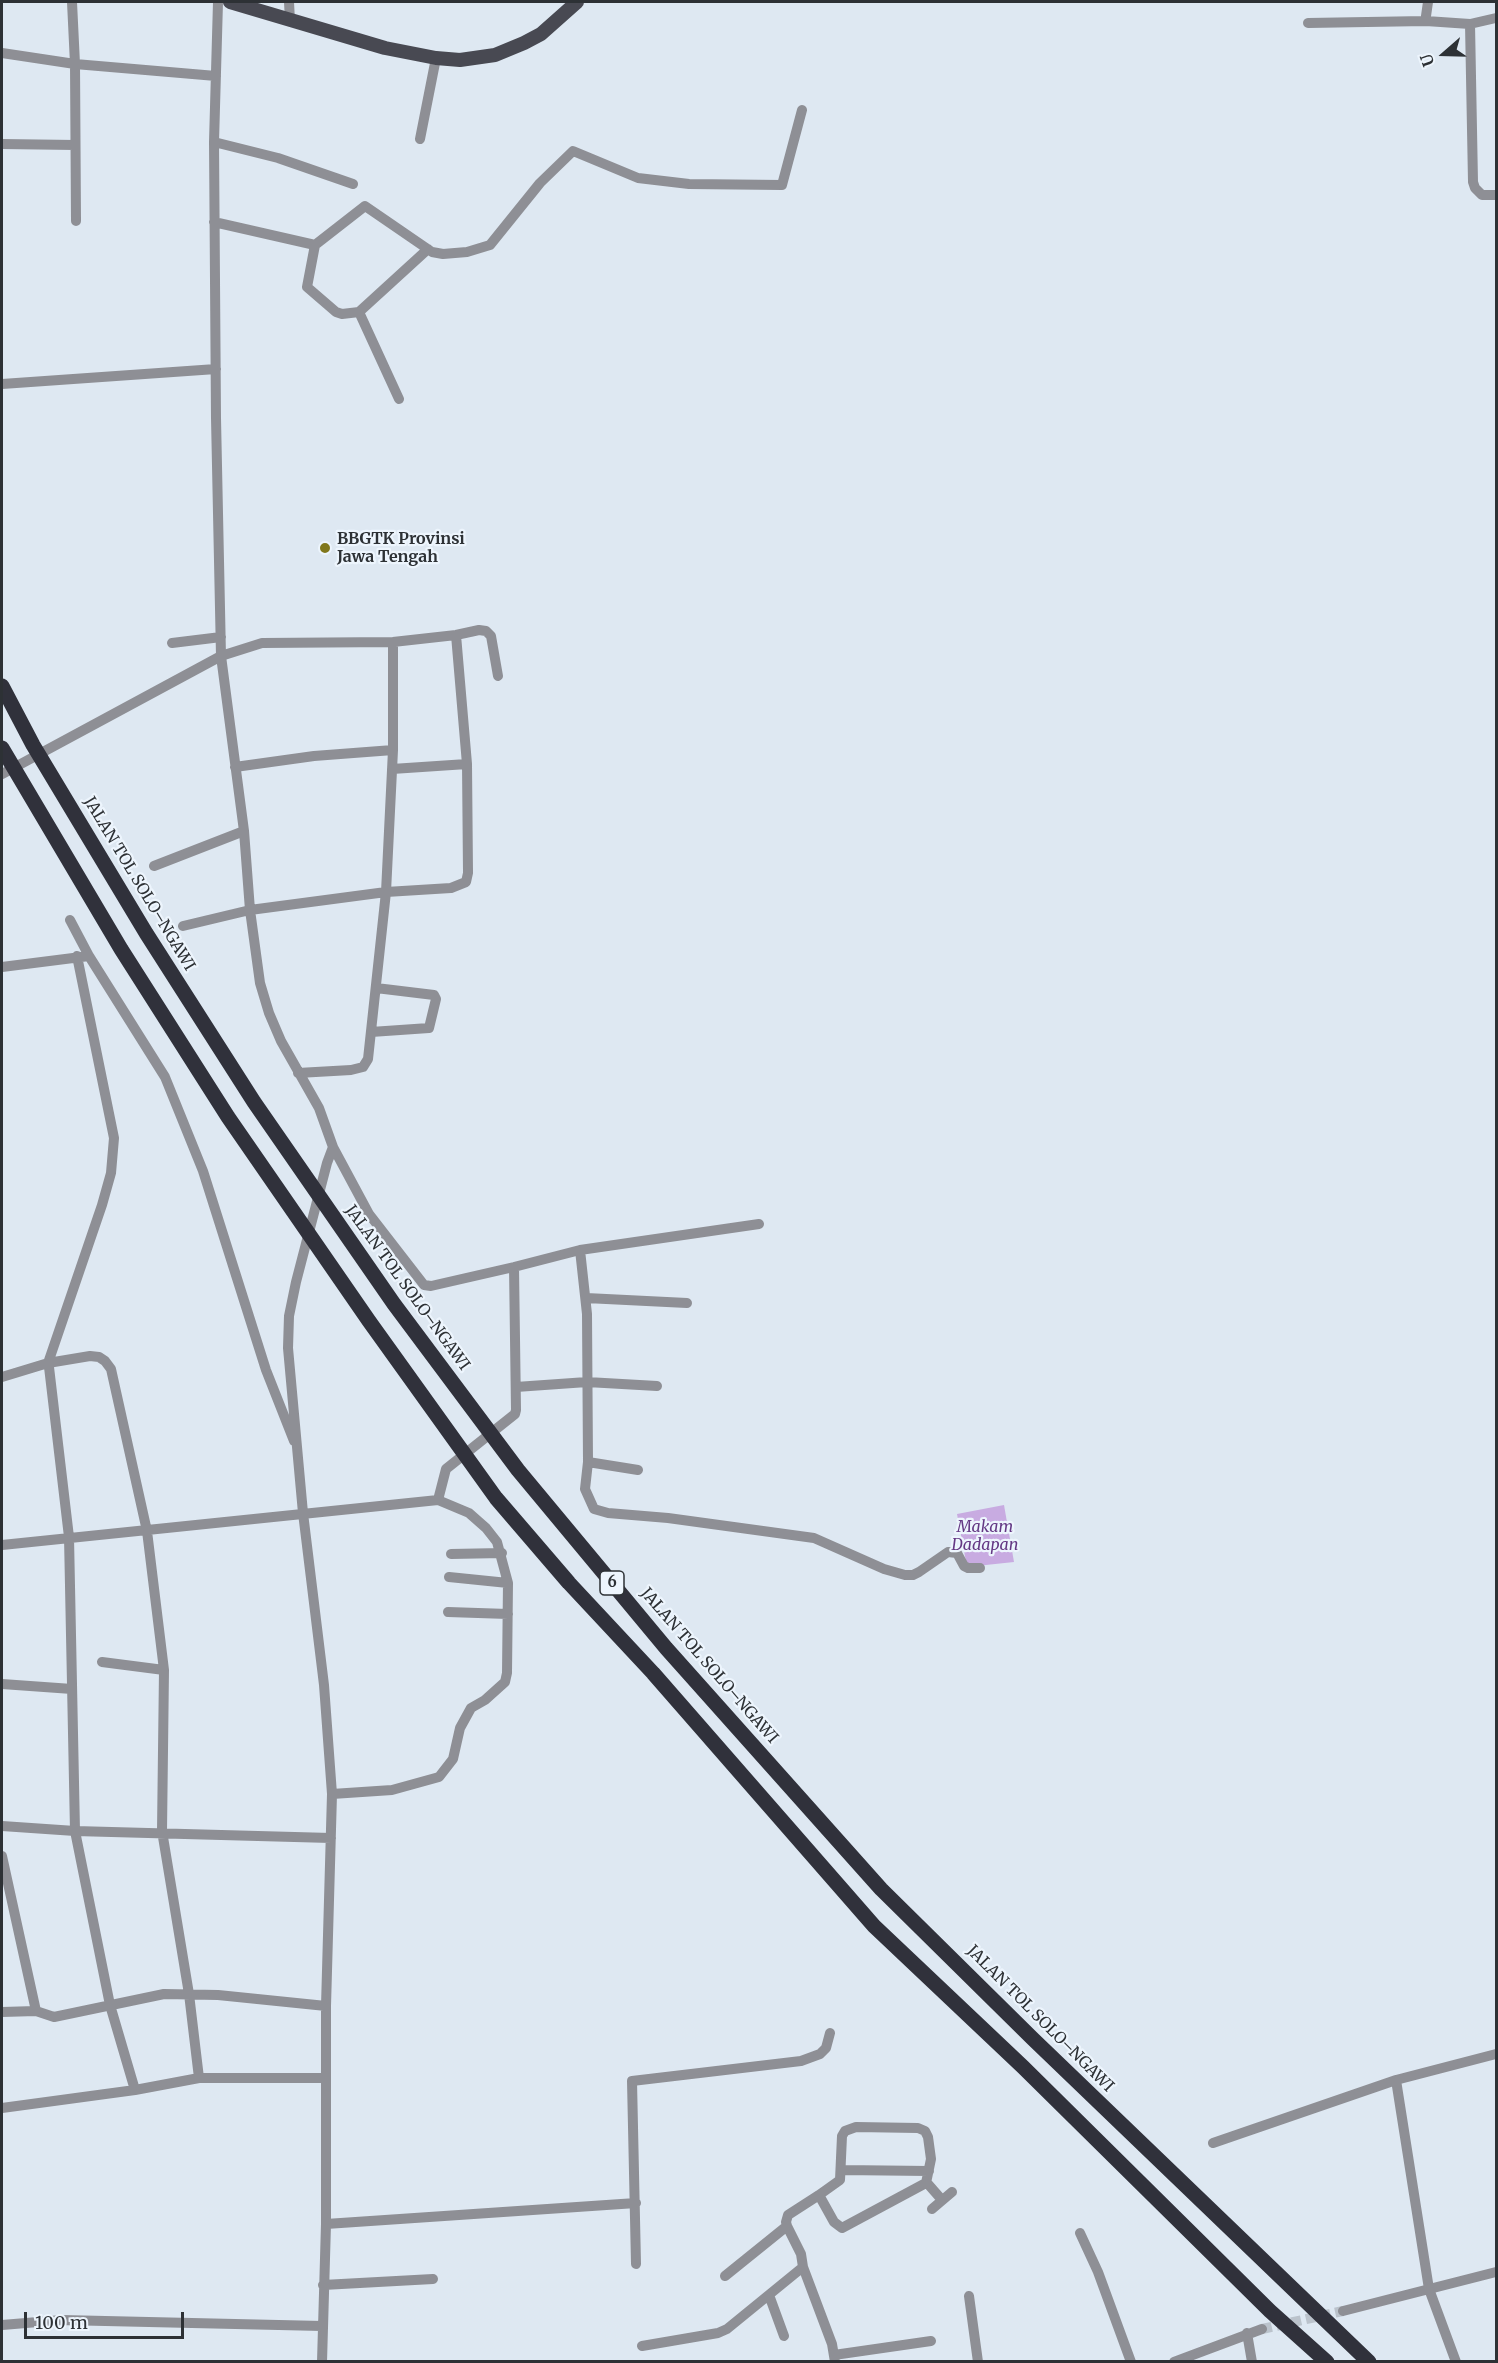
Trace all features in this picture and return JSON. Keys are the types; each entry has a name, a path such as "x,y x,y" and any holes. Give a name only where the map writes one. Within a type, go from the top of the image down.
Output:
{"highway":[{"name":"JALAN TOL SOLO–NGAWI","path":"2,686 33,745 146,933 254,1102 394,1304 550,1510 666,1648 881,1888 1065,2071 1369,2361"},
{"name":"6","path":"2,748 121,949 228,1118 496,1498 569,1583 653,1673 874,1926 1023,2067 1270,2311 1327,2361"}],"main road":[{"path":"230,2 385,48 436,58 481,59 508,50 541,34 578,2"}],"street":[{"path":"72,2 75,64 76,221"},
{"path":"218,2 214,222 221,656 244,831 250,910 260,983 269,1013 298,1073 320,1108 333,1148 369,1214 424,1285 431,1286 580,1250 759,1224"},
{"path":"289,2 290,21"},
{"path":"1426,16 1428,2"},
{"path":"1308,23 1426,21 1470,24 1497,18"},
{"path":"1470,24 1473,182 1474,188 1482,195 1497,195"},
{"path":"2,53 75,64 216,76"},
{"path":"420,139 436,58"},
{"path":"428,249 359,312 342,314 336,312 307,286 315,245 365,206 428,249 443,254 455,254 490,245 540,183 573,151 638,178 689,183 782,185 802,110"},
{"path":"214,142 278,158 353,184"},
{"path":"2,144 75,145"},
{"path":"214,222 315,245"},
{"path":"359,312 399,399"},
{"path":"2,384 216,369"},
{"path":"2,774 221,656 262,643 393,642 456,635 478,630 486,631 490,636 498,676"},
{"path":"183,926 250,910 386,892 451,888 466,882 468,873 467,764 456,635"},
{"path":"172,643 221,637"},
{"path":"298,1073 325,1073 363,1067 368,1059 386,892 393,750 393,642"},
{"path":"235,766 314,756 393,750"},
{"path":"392,769 467,764"},
{"path":"154,866 244,831"},
{"path":"70,920 83,956 114,1138 111,1173 102,1205 48,1363 69,1538 75,1831 110,2006 135,2090"},
{"path":"2,967 83,956"},
{"path":"83,956 165,1077 183,1118 266,1370 298,1453"},
{"path":"371,1032 429,1028 436,999 434,995 376,988"},
{"path":"322,2361 326,2224 326,2006 332,1794 324,1686 303,1513 288,1348 290,1316 296,1282 327,1162 333,1148"},
{"path":"580,1250 586,1298 588,1462 585,1489 590,1503 600,1511 814,1538 884,1569 905,1575 919,1572 948,1552 957,1553 964,1566 980,1568"},
{"path":"438,1500 446,1469 515,1414 514,1267"},
{"path":"586,1298 687,1303"},
{"path":"2,1377 48,1363 90,1356 105,1360 111,1369 147,1531 164,1670 162,1831 189,1994 200,2078"},
{"path":"516,1387 587,1382 657,1386"},
{"path":"588,1462 638,1470"},
{"path":"2,1545 438,1500 469,1513 486,1528 497,1542 508,1583 505,1682 485,1700 471,1708 460,1728 453,1760 439,1777 392,1790 332,1794"},
{"path":"451,1554 501,1553"},
{"path":"449,1578 508,1583"},
{"path":"448,1612 508,1614"},
{"path":"102,1662 164,1670"},
{"path":"2,1684 72,1689"},
{"path":"2,1826 75,1831 162,1831 330,1838"},
{"path":"2,1856 36,2011"},
{"path":"2,2013 36,2011 54,2017 164,1994 218,1995 326,2006"},
{"path":"636,2264 632,2081 801,2061 820,2054 826,2048 830,2033"},
{"path":"1213,2144 1396,2080 1497,2054"},
{"path":"2,2108 135,2090 200,2078 326,2078"},
{"path":"1396,2080 1429,2289 1456,2361"},
{"path":"819,2195 834,2222 842,2228 926,2183 930,2147 925,2131 918,2128 868,2126 850,2128 845,2131 840,2143 840,2180 836,2185 819,2195 788,2215 786,2222 798,2245 803,2267 826,2326 835,2358 856,2357 931,2341"},
{"path":"841,2170 929,2171"},
{"path":"926,2183 942,2200"},
{"path":"932,2209 952,2192"},
{"path":"326,2224 636,2203"},
{"path":"724,2276 787,2226"},
{"path":"1080,2233 1098,2272 1131,2361"},
{"path":"642,2346 718,2333 727,2329 803,2267"},
{"path":"1343,2311 1497,2272"},
{"path":"323,2285 433,2278"},
{"path":"769,2295 784,2336"},
{"path":"969,2296 978,2361"},
{"path":"2,2325 62,2320 322,2326"},
{"path":"1174,2361 1262,2329"},
{"path":"1248,2333 1252,2361"}],"green space":[{"name":"Makam Dadapan","path":"1004,1505 1014,1562 967,1567 957,1514"}],"tunnel":[{"path":"1262,2329 1343,2311"}],"place":[{"name":"BBGTK Provinsi Jawa Tengah","path":"325,548"}]}
